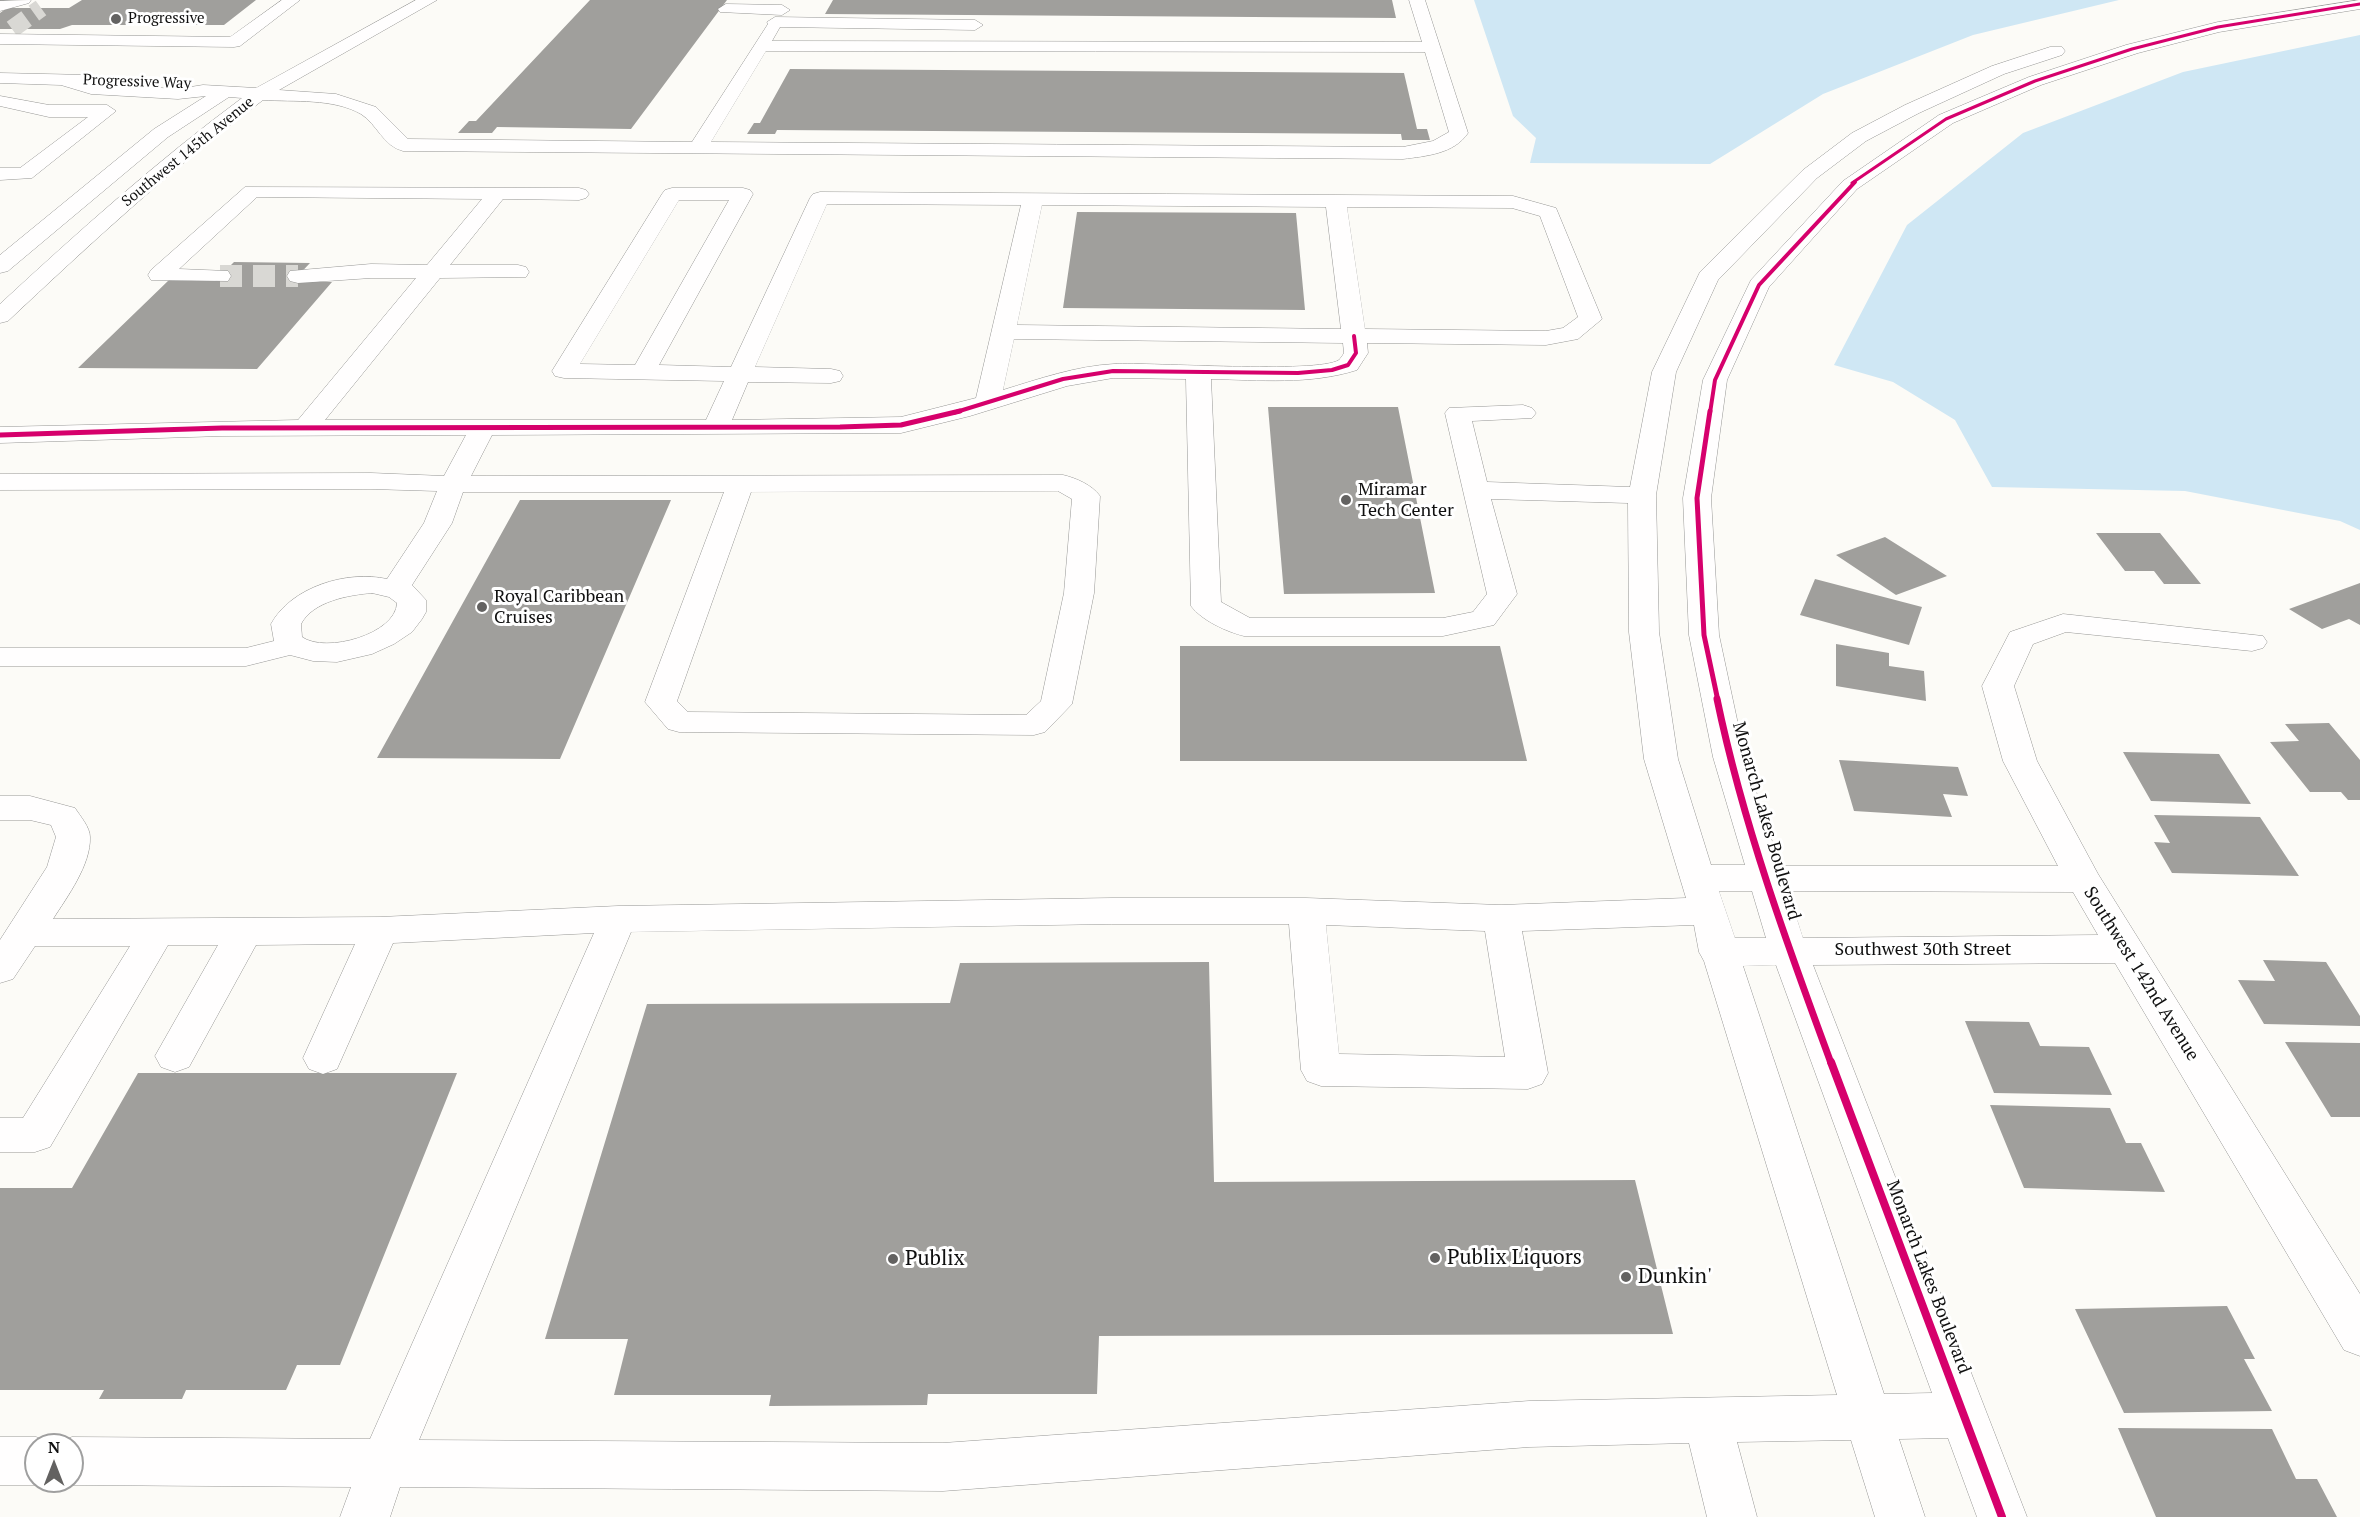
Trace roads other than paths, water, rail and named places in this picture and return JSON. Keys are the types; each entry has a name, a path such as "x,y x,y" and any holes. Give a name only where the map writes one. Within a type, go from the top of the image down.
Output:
{"street":[{"path":"208,61 292,0"},
{"name":"Southwest 145th Avenue","path":"0,316 99,225 212,129 259,94 394,17 429,0"},
{"path":"762,46 1433,47 1417,0"},
{"path":"1900,1517 1718,952 1661,759 1644,632 1642,495 1664,372 1708,277 1810,174 1859,137 1912,109 1998,70 2095,39 2184,17 2295,0"},
{"path":"0,6 27,3"},
{"name":"Monarch Lakes Boulevard","path":"2002,1517 1789,951 1729,757 1704,635 1697,498 1715,380 1760,285 1850,185 1946,119 2034,81 2132,49 2218,27 2360,4"},
{"path":"726,9 782,10 987,26"},
{"path":"699,148 782,10"},
{"path":"1155,26 1156,46"},
{"path":"1338,27 1342,47"},
{"path":"1050,47 1054,28"},
{"path":"4,34 49,40 234,42"},
{"path":"22,58 49,40"},
{"name":"Progressive Way","path":"67,81 91,89 178,94 203,90 336,99 369,111 386,131 404,145 1403,153 1436,148 1452,141 1459,133 1433,47"},
{"name":"Southwest 145th Avenue","path":"0,266 161,133 255,75"},
{"name":"Progressive Way","path":"0,78 199,84 203,90"},
{"path":"38,109 91,89"},
{"path":"0,101 38,109 108,111 25,174 0,174"},
{"path":"220,276 159,275 252,191 579,194"},
{"path":"305,428 498,193"},
{"path":"643,372 743,194 672,194 564,371 831,376"},
{"path":"715,428 820,198 1513,202 1550,212 1590,319 1570,334 1546,338 1004,332"},
{"path":"988,401 1033,199"},
{"path":"0,435 222,428 715,428 901,425 961,411 1063,379 1113,371 1298,373 1332,370 1348,365 1356,353 1336,201"},
{"path":"298,276 371,271 518,272"},
{"path":"1198,372 1206,606 1244,627 1443,627 1483,619 1502,594 1458,413 1523,413"},
{"path":"0,415 99,414 222,428"},
{"path":"396,587 438,523 453,484 483,428"},
{"path":"0,482 1063,483 1086,496 1079,593 1056,704 1034,725 679,722 661,702 741,483"},
{"path":"1475,490 1642,495"},
{"path":"372,584 396,587 411,598 412,609 402,625 381,641 341,653 321,654 305,651 293,645 286,636 286,627 296,611 315,597 352,585 372,584"},
{"name":"Southwest 142nd Avenue","path":"2252,642 2063,623 2021,638 1998,686 2020,761 2083,879 2360,1335"},
{"path":"0,657 246,657 293,645"},
{"path":"0,808 30,808 63,816 73,835 68,860 25,933 0,969"},
{"path":"25,933 380,930 618,919 1112,911 1306,911 1501,918 1701,895 1765,878 2083,879"},
{"path":"1306,911 1321,1070 1528,1073 1501,918"},
{"path":"365,1517 384,1464 587,998 618,919"},
{"path":"323,1058 380,930"},
{"path":"175,1056 245,931"},
{"path":"0,1135 35,1135 157,932"},
{"name":"Southwest 30th Street","path":"1718,952 2127,949"},
{"path":"84,1461 943,1467 1529,1424 1964,1415"},
{"path":"1707,1419 1731,1517"},
{"path":"0,1461 24,1461"}],"water":[{"path":"1474,0 2119,0 1973,35 1823,94 1710,164 1530,163 1536,138 1513,116"},
{"path":"2360,35 2360,530 2340,521 2185,491 1992,487 1955,420 1893,382 1834,365 1907,225 2023,133 2183,72"}],"tunnel":[{"path":"12,29 41,8"},
{"path":"220,276 298,276"}],"place":[{"name":"Progressive","path":"116,19"},
{"name":"Miramar Tech Center","path":"1346,500"},
{"name":"Royal Caribbean Cruises","path":"482,607"},
{"name":"Publix Liquors","path":"1435,1258"},
{"name":"Publix","path":"893,1259"},
{"name":"Dunkin'","path":"1626,1277"}]}
